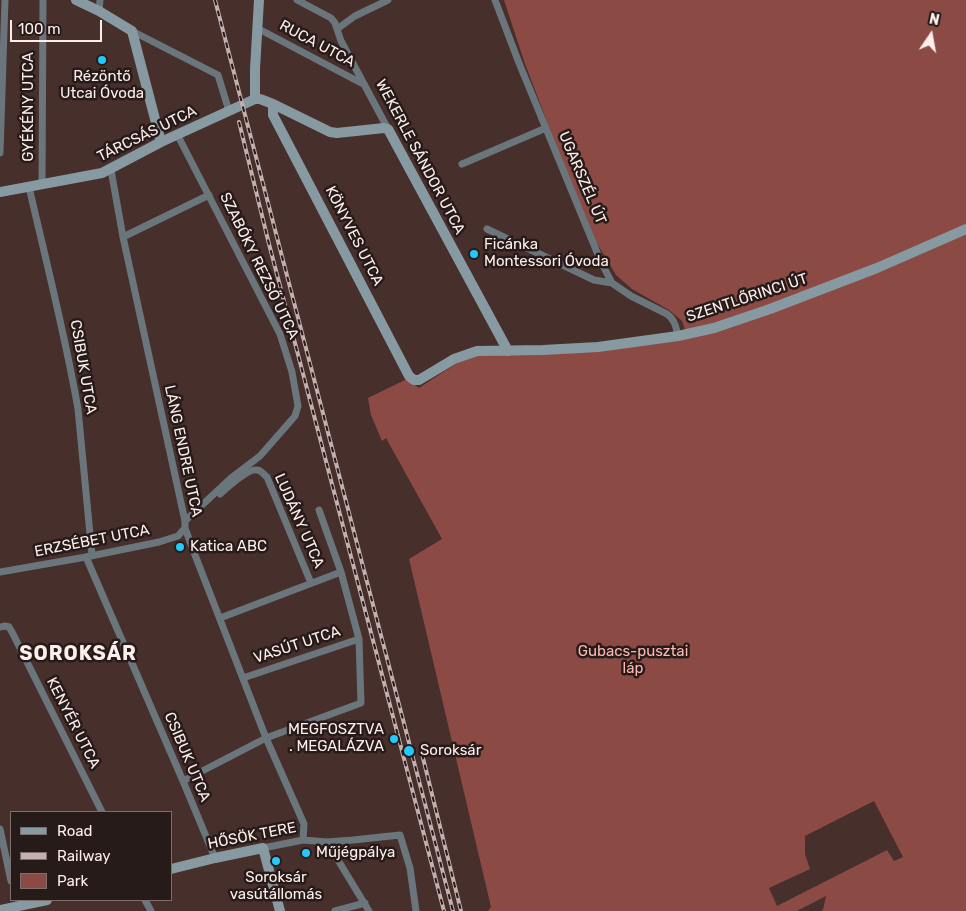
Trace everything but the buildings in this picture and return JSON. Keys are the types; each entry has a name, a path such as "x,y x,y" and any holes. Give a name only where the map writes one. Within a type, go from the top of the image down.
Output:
{"main road":[{"path":"76,0 132,31 161,142"},
{"path":"259,0 255,99 273,104 330,132 388,129"},
{"name":"TÁRCSÁS UTCA","path":"0,192 29,188 111,170 161,142 255,99"},
{"name":"KÖNYVES UTCA","path":"273,104 274,115 409,376 414,380"},
{"name":"WEKERLE SÁNDOR UTCA","path":"388,129 508,351"},
{"name":"SZENTLŐRINCI ÚT","path":"414,380 419,380 464,354 477,351 598,347 678,336 714,328 878,268 966,229"},
{"path":"264,848 280,911"},
{"name":"HŐSÖK TERE","path":"172,869 264,848"},
{"path":"0,910 42,901"}],"street":[{"path":"0,153 5,0"},
{"name":"GYÉKÉNY UTCA","path":"42,185 43,0"},
{"path":"99,12 100,0"},
{"path":"297,0 331,18 337,29 355,16 386,0"},
{"name":"UGARSZÉL ÚT","path":"496,0 519,63 612,283"},
{"name":"RUCA UTCA","path":"257,28 363,84"},
{"name":"WEKERLE SÁNDOR UTCA","path":"337,29 341,41 388,129"},
{"path":"132,31 218,75 229,111"},
{"path":"462,164 546,128"},
{"name":"SZABÓKY REZSŐ UTCA","path":"178,134 284,345 292,372 298,406 295,416"},
{"name":"LÁNG ENDRE UTCA","path":"111,170 123,237 185,524 266,738 304,824 303,840"},
{"name":"CSIBUK UTCA","path":"29,188 63,329 78,409 89,556 215,858"},
{"path":"123,237 209,195"},
{"path":"487,229 594,280 612,283 631,296 672,318 676,325 678,336"},
{"name":"ERZSÉBET UTCA","path":"0,572 159,542 178,536 185,524 209,498 260,456 295,416"},
{"name":"LUDÁNY UTCA","path":"209,498 217,497 250,471 257,470 262,472 266,477 311,583"},
{"path":"184,781 266,738 361,703 360,639 319,510"},
{"path":"220,618 340,572"},
{"name":"KENYÉR UTCA","path":"0,627 9,627 101,811"},
{"name":"VASÚT UTCA","path":"243,678 360,639"},
{"path":"0,829 10,876"},
{"name":"HŐSÖK TERE","path":"264,848 303,840 328,842 400,834 410,868 416,911"},
{"path":"328,842 369,911"},
{"path":"335,911 365,903"}],"green space":[{"name":"Gubacs-pusztai láp","path":"504,0 966,0 966,911 821,911 823,910 826,896 797,911 488,911 491,907 409,559 442,539 386,438 382,441 371,415 368,398 407,379 419,388 457,363 478,355 688,339 682,321 669,310 632,289 616,275 587,227 524,61","holes":["874,801 903,857 894,861 887,850 777,906 769,888 810,869 805,854 805,836"]}],"railway":[{"path":"215,0 453,911"},
{"path":"239,122 269,244 444,911"},
{"path":"422,754 461,911"}],"place":[{"name":"Rézöntő Utcai Óvoda","path":"102,60"},
{"name":"Ficánka Montessori Óvoda","path":"474,254"},
{"name":"Katica ABC","path":"180,547"},
{"name":"MEGFOSZTVA . MEGALÁZVA","path":"394,739"},
{"name":"Soroksár","path":"409,751"},
{"name":"Műjégpálya","path":"306,853"},
{"name":"Soroksár vasútállomás","path":"276,861"}],"district":[{"name":"SOROKSÁR","path":"78,654"}]}
